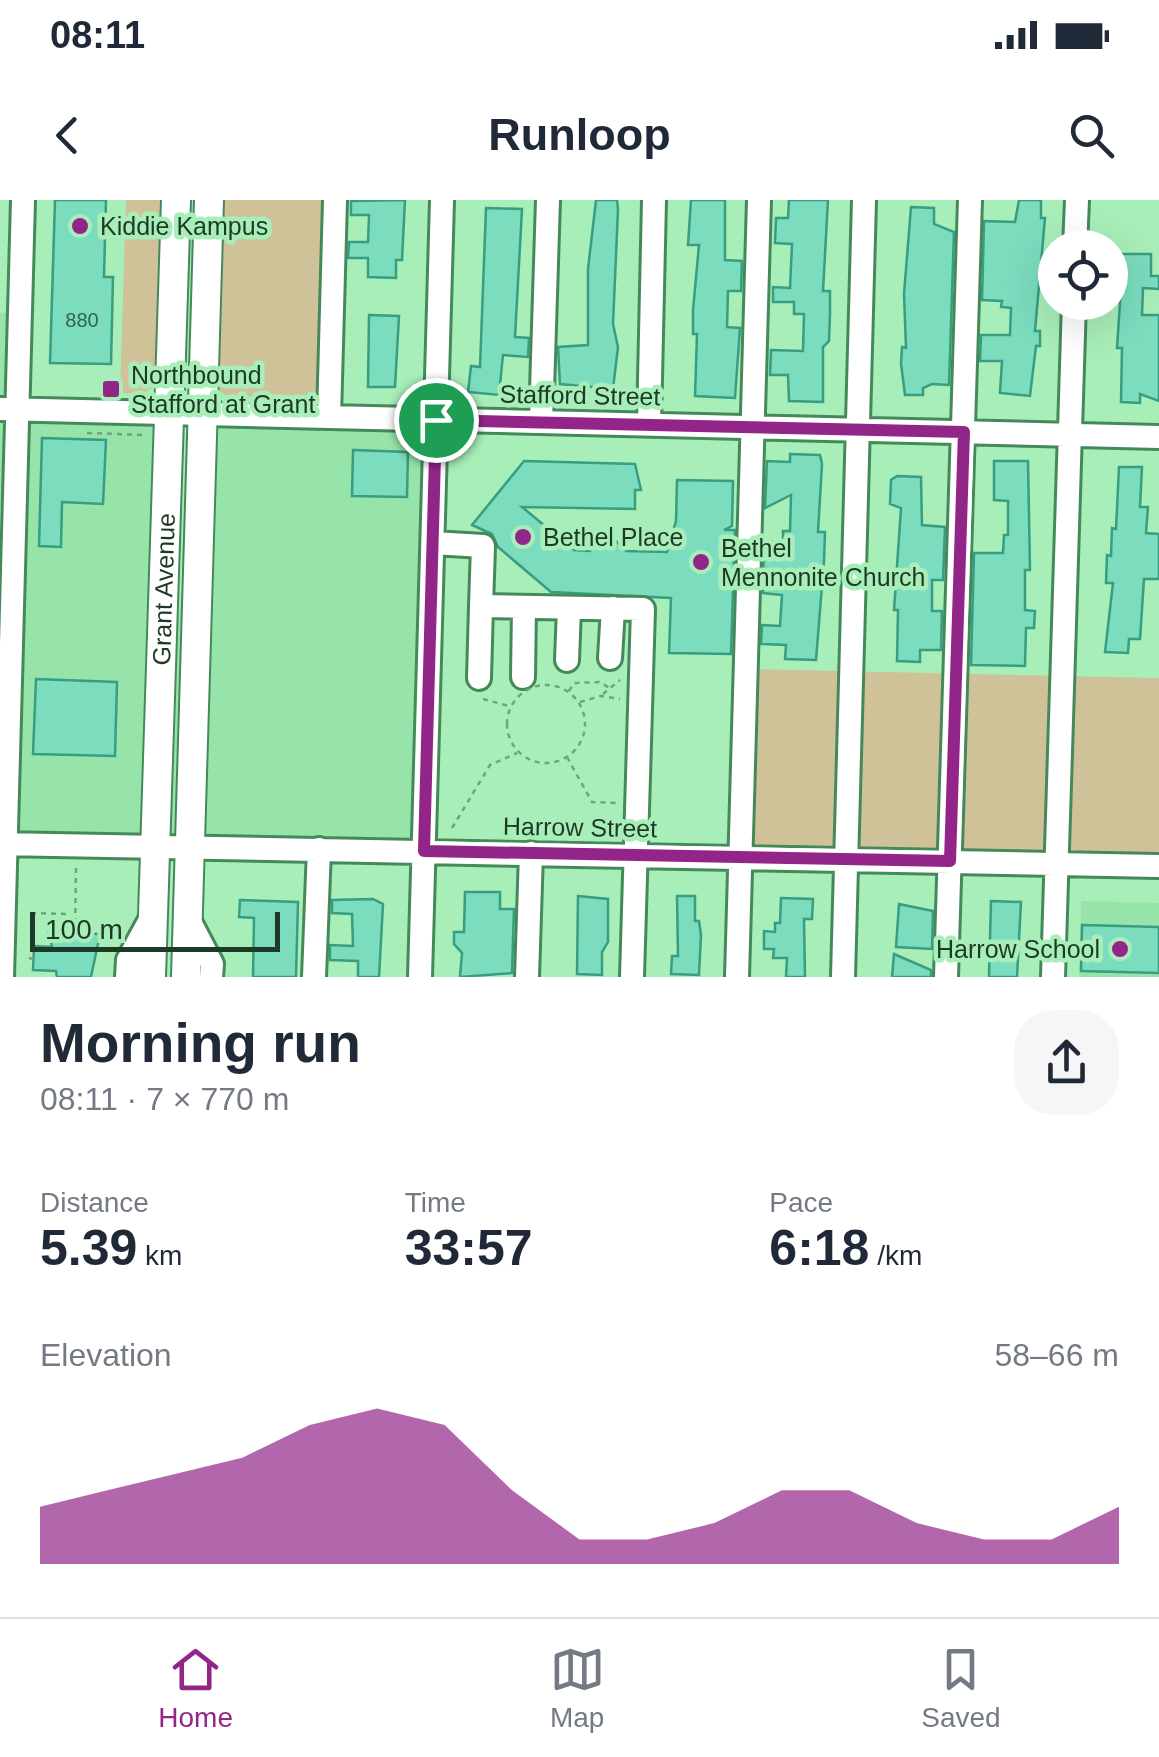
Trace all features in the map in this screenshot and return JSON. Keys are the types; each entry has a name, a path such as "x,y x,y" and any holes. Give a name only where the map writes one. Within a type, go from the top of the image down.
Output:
{"main road":[{"name":"Grant Avenue","path":"151,977 176,200"},
{"name":"Grant Avenue","path":"186,977 209,200"}],"street":[{"path":"2,977 9,409 23,200"},
{"path":"330,417 335,200"},
{"path":"420,977 442,200"},
{"path":"541,422 548,200"},
{"path":"649,424 654,200"},
{"path":"737,977 758,200"},
{"path":"843,977 864,200"},
{"path":"946,977 970,200"},
{"path":"1076,230 1077,200"},
{"path":"1053,977 1073,320"},
{"name":"Stafford Street","path":"9,409 1159,437"},
{"path":"433,543 483,546 479,678"},
{"path":"481,606 643,608 632,977"},
{"path":"523,677 524,608"},
{"path":"567,660 569,608"},
{"path":"613,608 618,667"},
{"name":"Harrow Street","path":"2,844 1159,866"},
{"path":"314,977 318,849"},
{"path":"527,977 531,853"},
{"path":"127,977 128,960 153,916"},
{"path":"188,918 212,964 212,977"}],"path":[{"path":"87,433 150,435"},
{"path":"580,702 600,696 610,688 618,667"},
{"path":"569,691 574,682 587,681 610,688"},
{"path":"538,684 569,691 580,702 585,732 568,757 542,763 519,752 507,726 518,696 538,684"},
{"path":"600,696 626,700"},
{"path":"452,828 490,765 519,752"},
{"path":"568,757 592,802 623,803"},
{"path":"75,933 76,860"},
{"path":"31,912 66,914 66,923 75,923"}],"shaded area":[{"path":"126,200 167,200 159,383 143,394 120,393"},
{"path":"221,200 332,200 323,400 227,396 216,389"},
{"path":"0,313 19,313 18,409 169,413 159,793 202,414 436,419 424,851 5,844 13,510 0,509"},
{"path":"745,669 1159,678 1159,866 740,857"},
{"name":"Harrow School","path":"1081,901 1159,903 1159,977 1079,977"}],"building":[{"path":"55,200 106,200 104,277 113,277 111,364 50,363"},
{"path":"405,200 402,260 396,260 396,278 368,277 368,258 348,258 349,242 368,242 369,215 351,215 351,201"},
{"path":"596,200 617,200 618,210 613,324 618,347 613,389 560,384 558,347 588,345 588,269"},
{"path":"691,200 725,200 725,260 742,261 741,291 728,291 727,327 740,328 735,398 695,396 697,334 693,334 693,310 699,245 688,245"},
{"path":"789,200 828,200 823,291 830,291 830,314 829,341 823,347 823,402 789,401 788,375 770,375 771,350 803,351 804,314 794,314 794,302 773,302 773,287 790,288 792,244 775,243 776,218 788,218"},
{"path":"1019,200 1041,200 1041,218 1045,218 1044,230 1038,230 1035,331 1040,331 1040,346 1036,346 1030,396 1000,393 1002,361 980,361 981,335 1010,335 1011,308 1001,307 1002,301 982,300 984,221 1015,222"},
{"path":"911,207 934,208 934,224 954,232 949,385 932,384 923,388 923,395 905,395 901,364 902,347 906,348 904,294"},
{"path":"486,208 522,209 515,337 529,338 528,357 503,355 499,395 468,392 471,366 480,367"},
{"path":"1128,254 1151,254 1151,276 1159,276 1159,289 1143,288 1142,315 1159,315 1159,401 1140,394 1140,403 1121,402 1122,348 1117,348 1119,320 1128,320"},
{"path":"369,315 399,316 395,387 368,387"},
{"path":"42,438 106,440 103,504 62,502 61,547 39,546"},
{"path":"353,450 408,452 407,497 352,496"},
{"path":"790,454 820,455 822,464 818,532 825,532 816,660 785,659 786,645 761,644 762,625 780,626 782,595 763,593 764,541 783,542 783,531 790,531 791,495 765,508 767,461 790,462"},
{"path":"524,461 635,464 641,490 635,490 635,509 522,507 574,550 590,551 608,533 626,551 667,552 676,521 677,480 733,481 732,526 724,530 735,530 731,654 669,653 671,598 551,592 498,547 492,534 472,525"},
{"path":"994,461 1028,461 1030,570 1025,570 1025,610 1035,611 1034,628 1026,628 1025,666 971,665 974,553 1003,553 1004,535 1008,535 1008,501 994,500"},
{"path":"1119,467 1142,467 1140,507 1148,507 1146,533 1159,534 1159,579 1144,579 1140,639 1129,639 1128,653 1105,652 1113,583 1106,583 1107,555 1111,556 1112,528 1116,529"},
{"path":"897,476 921,477 922,525 945,527 943,580 932,580 932,611 942,611 941,650 920,650 920,662 897,661 898,610 894,610 901,508 890,504 891,480"},
{"path":"36,679 117,682 115,756 33,754"},
{"path":"465,892 500,892 500,909 514,909 512,973 460,977 462,953 454,944 454,932 464,932"},
{"path":"578,896 608,899 608,942 602,952 602,975 577,974"},
{"path":"677,896 695,896 695,921 699,921 701,935 699,975 671,974 672,956 678,956"},
{"path":"781,898 813,899 812,919 804,919 805,977 786,977 787,958 773,958 774,949 764,949 764,931 775,932 775,923 780,923"},
{"path":"373,899 383,904 379,977 358,977 358,961 330,960 330,945 353,946 352,914 332,913 332,900"},
{"path":"240,900 298,902 296,977 253,977 254,918 239,917"},
{"path":"991,901 1021,902 1017,977 989,977"},
{"path":"899,904 933,911 932,949 896,947"},
{"name":"Harrow School","path":"1082,925 1159,927 1159,973 1081,971"},
{"path":"49,933 100,934 91,977 57,977 56,971 33,970 34,946 52,947"},
{"path":"894,954 931,970 931,977 892,977"}],"place":[{"name":"Kiddie Kampus","path":"80,226"},
{"name":"Northbound Stafford at Grant","path":"111,389"},
{"name":"Bethel Place","path":"523,537"},
{"name":"Bethel Mennonite Church","path":"701,562"},
{"name":"Harrow School","path":"1120,949"}],"route":[{"path":"436,420 964,432 950,861 424,851 436,420"}]}
